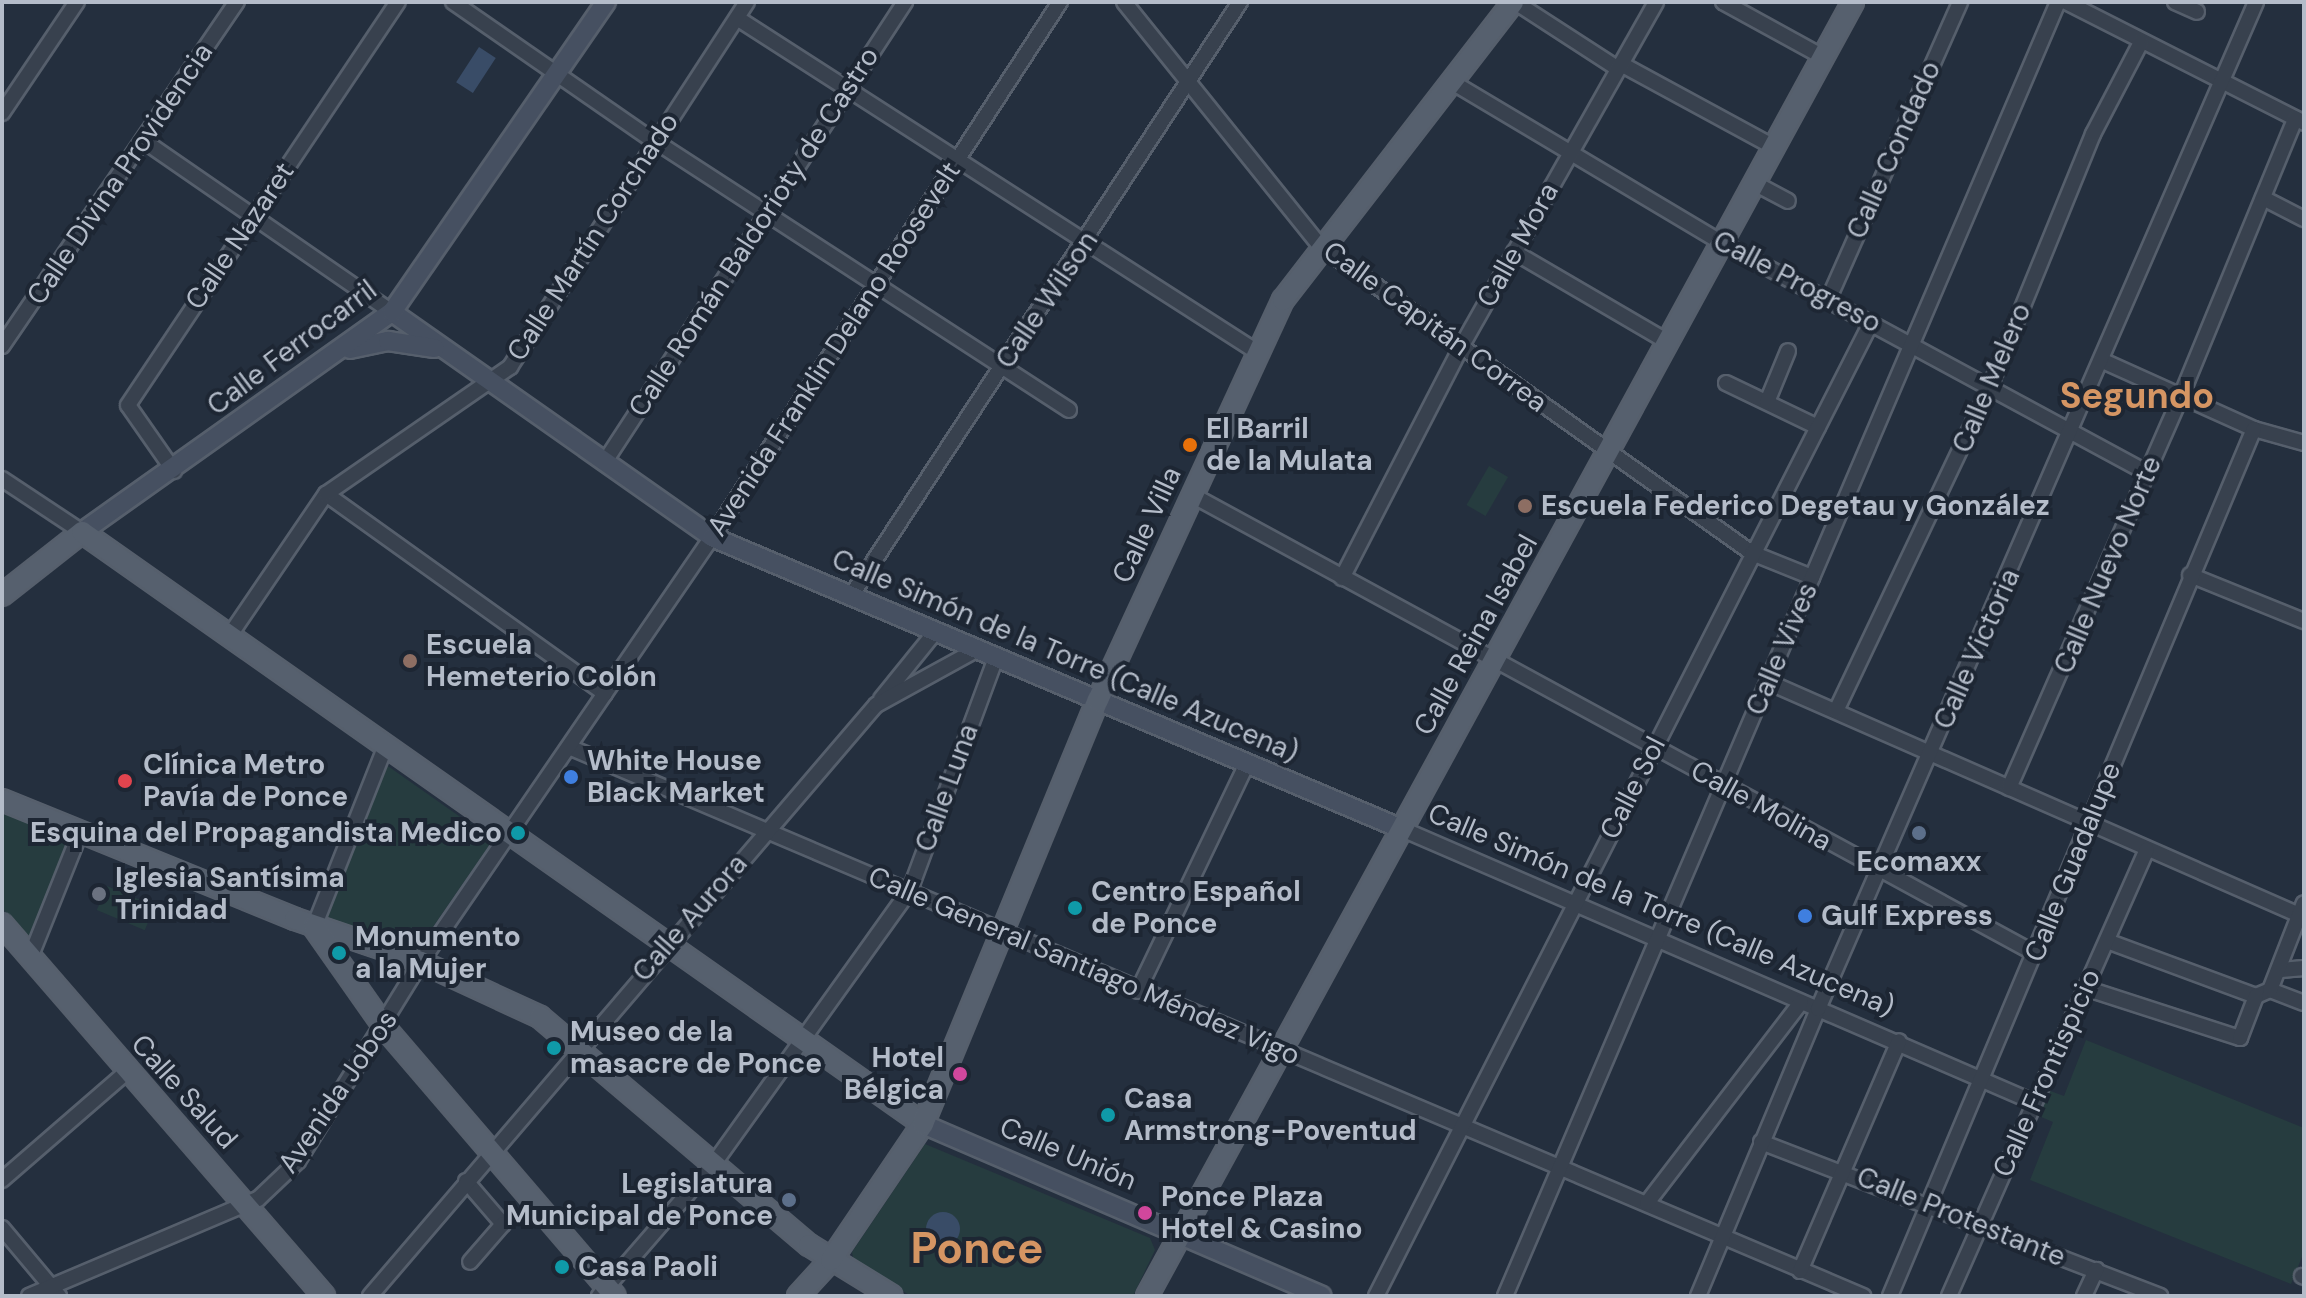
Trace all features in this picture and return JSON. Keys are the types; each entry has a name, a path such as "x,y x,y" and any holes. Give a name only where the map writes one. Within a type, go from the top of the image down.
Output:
{"main road":[{"name":"Calle Villa","path":"798,1296 831,1260 923,1124 1098,700 1283,300 1320,246 1514,2"},
{"name":"Calle Reina Isabel","path":"1147,1296 1853,2"},
{"name":"Calle Ferrocarril","path":"2,595 82,532"},
{"path":"82,532 923,1124"},
{"path":"2,800 314,927 421,962 540,1017 579,1046 831,1260 892,1296"},
{"name":"Calle Salud","path":"2,924 324,1296"},
{"path":"314,927 385,1028 607,1293"}],"street":[{"path":"2,113 77,2"},
{"name":"Calle Divina Providencia","path":"2,346 237,2"},
{"name":"Calle Nazaret","path":"174,471 128,405 398,2"},
{"path":"453,2 765,216 1004,364 1069,410"},
{"name":"Calle Ferrocarril","path":"82,532 174,471 392,312 559,75 606,2"},
{"name":"Calle Martín Corchado","path":"326,494 489,385 510,367 747,2"},
{"name":"Calle Román Baldorioty de Castro","path":"604,463 905,2"},
{"name":"Avenida Franklin Delano Roosevelt","path":"605,694 712,537 1060,2"},
{"name":"Calle Capitán Correa","path":"1124,2 1320,246 1752,553 1812,577"},
{"name":"Calle Wilson","path":"851,596 1190,83 1240,2"},
{"path":"1514,2 1620,67 1774,147"},
{"name":"Calle Mora","path":"1342,578 1461,347 1656,2"},
{"path":"1723,2 1823,57"},
{"name":"Calle Condado","path":"1829,298 1960,2"},
{"name":"Calle Vives","path":"1505,1296 1725,787 1812,577 1915,345 2058,2"},
{"path":"2066,2 2299,121"},
{"path":"2175,2 2197,12"},
{"name":"Calle Victoria","path":"1698,1296 1818,1009 2103,361 2256,2"},
{"path":"737,18 1257,352"},
{"name":"Calle Melero","path":"1836,711 1989,389 2093,134 2141,42"},
{"name":"Calle Progreso","path":"1452,82 1722,243 1829,298 1989,389 2147,473"},
{"name":"Calle Nuevo Norte","path":"2009,788 2299,121"},
{"name":"Calle Simón de la Torre (Calle Azucena)","path":"144,141 256,213 489,385 712,537 1402,829 1801,1002 1899,1041 2031,1101"},
{"path":"1756,184 1788,201"},
{"path":"2263,198 2304,219"},
{"path":"1514,252 1668,342"},
{"name":"Calle Sol","path":"1376,1296 1573,903 1871,323"},
{"path":"339,352 388,341 440,349"},
{"path":"1767,402 1788,351"},
{"path":"2103,361 2254,429 2304,443"},
{"path":"1726,383 1818,427"},
{"name":"Calle Guadalupe","path":"1890,1296 2036,954 2190,575 2254,429"},
{"path":"2,479 82,532"},
{"path":"230,635 326,494 605,694"},
{"name":"Calle Molina","path":"1192,495 2036,954"},
{"path":"2190,575 2304,621"},
{"path":"876,705 936,631"},
{"name":"Calle Aurora","path":"370,1296 579,1046 876,705 978,649"},
{"name":"Calle Luna","path":"607,1293 715,1162 805,1041 910,890 996,657"},
{"path":"1768,682 2147,850 2301,909 2281,970 2263,993 2240,1038 2085,988"},
{"name":"Avenida Jobos","path":"29,1296 56,1290 247,1205 298,1161 385,1028 421,962 605,694"},
{"name":"Calle General Santiago Méndez Vigo","path":"569,747 1863,1296"},
{"path":"314,927 385,748"},
{"path":"1138,991 1247,764"},
{"path":"30,958 80,833"},
{"name":"Calle Frontispicio","path":"1949,1296 2031,1101 2147,850"},
{"path":"2107,941 2263,993 2304,1003"},
{"path":"2281,970 2304,968"},
{"path":"1647,1203 1801,1002"},
{"path":"1800,1271 1899,1041"},
{"path":"2,1180 128,1071"},
{"name":"Calle Unión","path":"923,1124 1180,1232 1322,1296"},
{"name":"Calle Protestante","path":"1761,1142 1842,1170 2160,1296"},
{"path":"466,1181 503,1224 470,1262"},
{"path":"2,1228 56,1290"},
{"path":"2084,1296 2096,1270"}],"green space":[{"path":"1489,466 1508,477 1486,516 1466,505"},
{"path":"385,764 493,840 415,953 324,918"},
{"path":"2,812 70,839 30,940 2,908"},
{"path":"107,886 155,906 145,930 97,910"},
{"path":"2086,1040 2304,1128 2304,1252 2291,1284 2030,1180 2053,1122 2034,1114 2045,1089 2064,1096"},
{"path":"925,1144 1150,1238 1155,1250 1133,1296 911,1296 854,1262 852,1252"}],"water":[{"path":"479,47 496,58 473,93 456,82"},
{"path":"943,1212 955,1217 960,1229 955,1241 943,1246 931,1241 926,1229 931,1217"}],"place":[{"name":"El Barril de la Mulata","path":"1190,445"},
{"name":"Escuela Federico Degetau y González","path":"1525,506"},
{"name":"Escuela Hemeterio Colón","path":"410,661"},
{"name":"White House Black Market","path":"571,777"},
{"name":"Clínica Metro Pavía de Ponce","path":"125,781"},
{"name":"Esquina del Propagandista Medico","path":"518,833"},
{"name":"Ecomaxx","path":"1919,833"},
{"name":"Iglesia Santísima Trinidad","path":"99,894"},
{"name":"Centro Español de Ponce","path":"1075,908"},
{"name":"Gulf Express","path":"1805,916"},
{"name":"Monumento a la Mujer","path":"339,953"},
{"name":"Museo de la masacre de Ponce","path":"554,1048"},
{"name":"Hotel Bélgica","path":"960,1074"},
{"name":"Casa Armstrong-Poventud","path":"1108,1115"},
{"name":"Legislatura Municipal de Ponce","path":"789,1200"},
{"name":"Ponce Plaza Hotel & Casino","path":"1145,1213"},
{"name":"Casa Paoli","path":"562,1267"}],"district":[{"name":"Segundo","path":"2137,396"},
{"name":"Ponce","path":"977,1248"}]}
